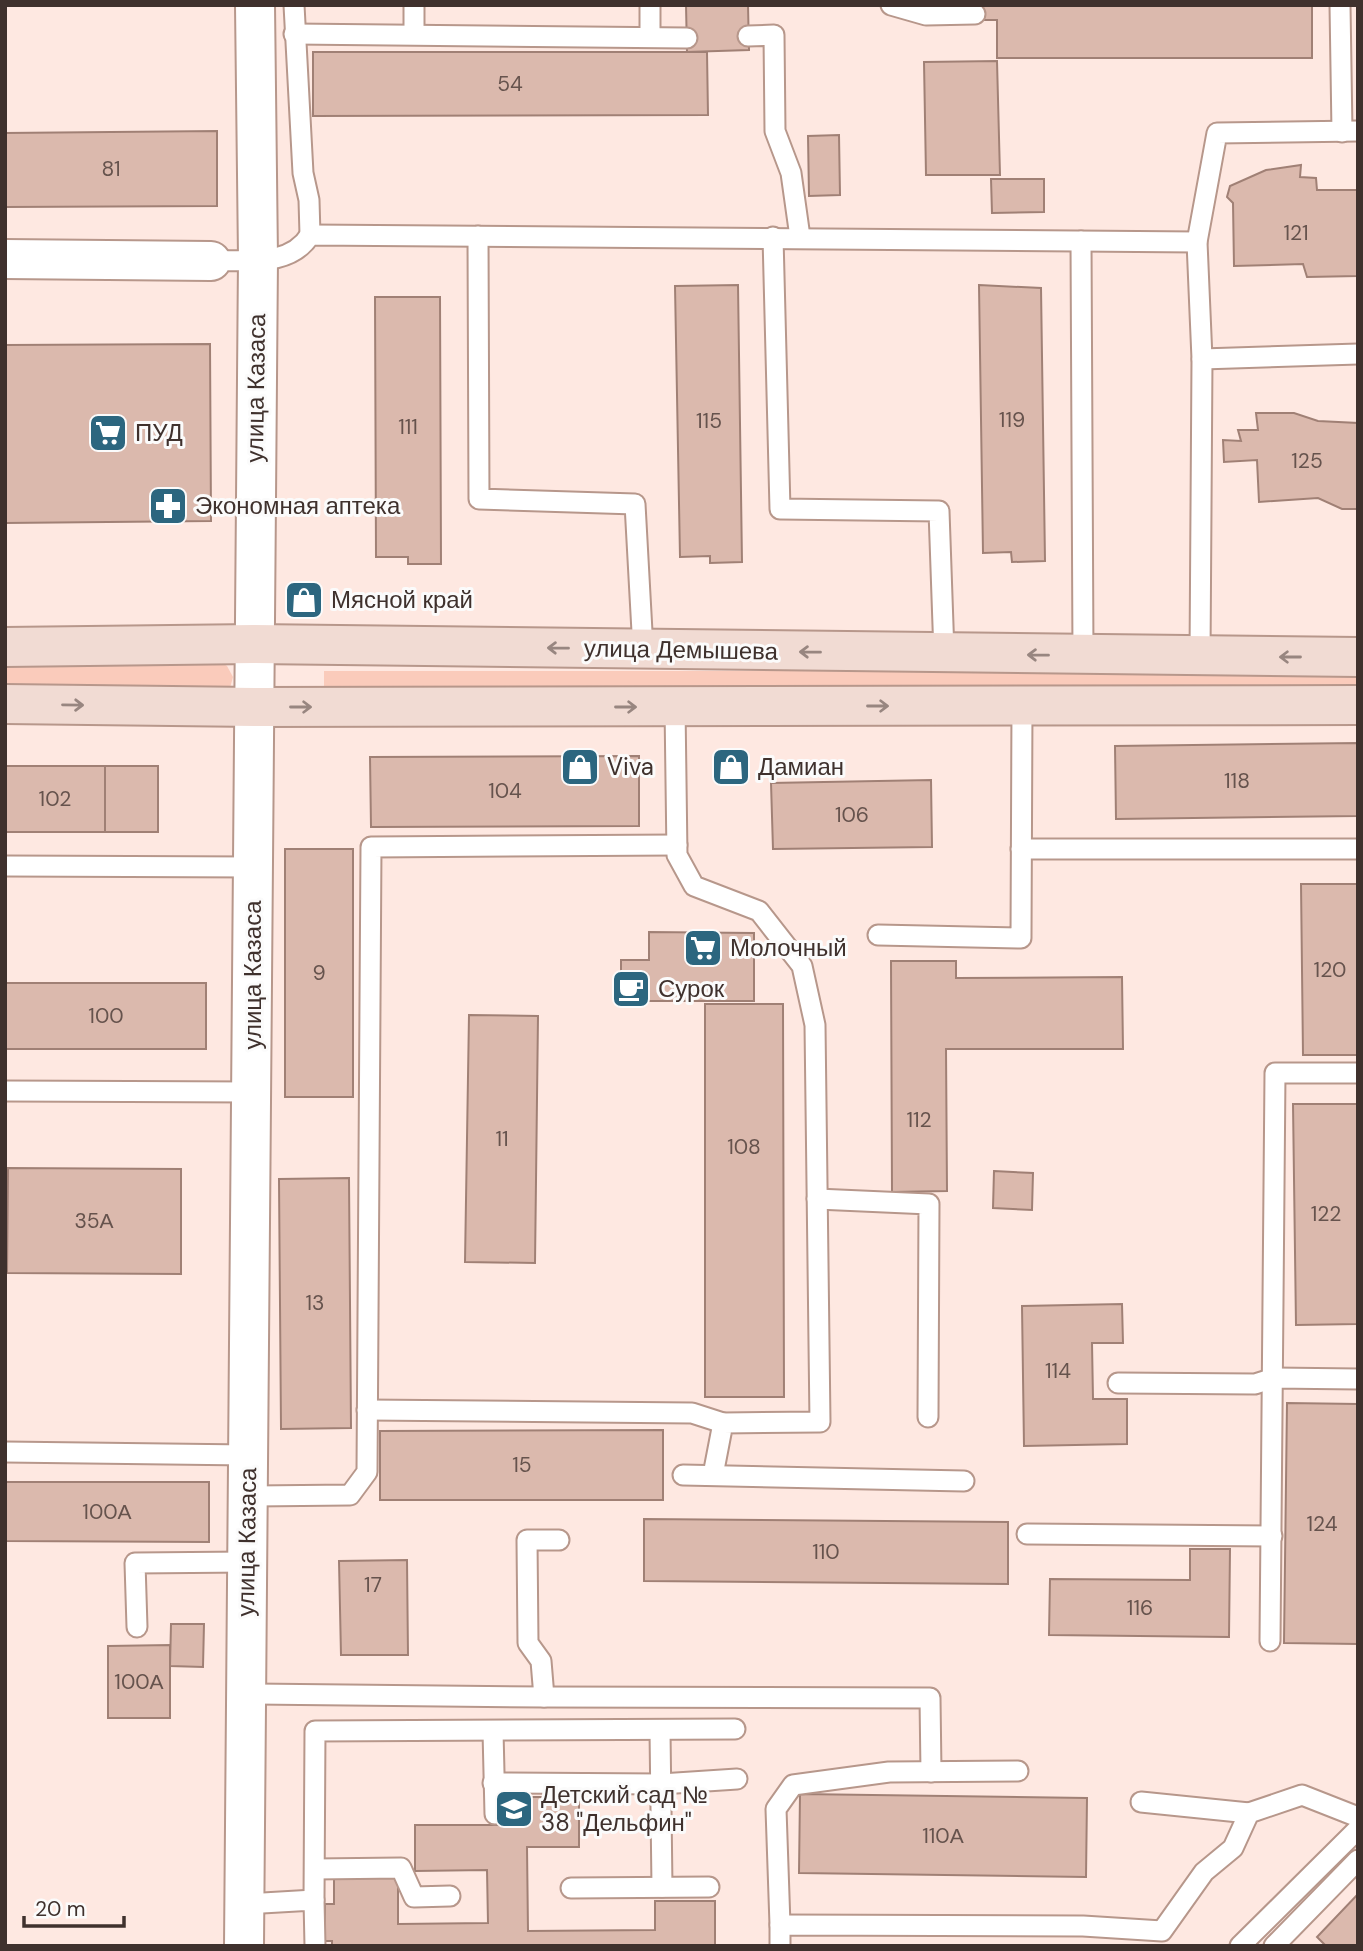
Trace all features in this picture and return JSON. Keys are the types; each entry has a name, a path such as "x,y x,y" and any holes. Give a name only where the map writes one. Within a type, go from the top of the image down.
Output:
{"street":[{"name":"улица Казаса","path":"244,1946 258,258 255,5"},
{"path":"5,258 211,261"},
{"name":"улица Демышева","path":"5,647 254,644 1358,657"},
{"path":"5,704 255,707 1358,705"}],"lane":[{"path":"211,261 287,257 302,249 310,235 294,5"},
{"path":"414,5 414,34"},
{"path":"650,5 650,37"},
{"path":"891,5 926,15 975,14"},
{"path":"1200,657 1202,359 1197,242 1217,133 1350,132 1340,5"},
{"path":"294,34 687,38"},
{"path":"748,36 774,35 775,131 791,173 800,237"},
{"path":"310,235 1197,242"},
{"path":"478,236 479,499 635,504 643,650"},
{"path":"774,237 780,509 939,511 944,654"},
{"path":"1082,241 1083,655"},
{"path":"1202,359 1358,354"},
{"path":"878,935 1021,938 1022,706"},
{"path":"367,1409 692,1413 723,1423 820,1422 815,1025 802,966 759,911 694,886 677,855 674,707"},
{"path":"248,1496 350,1495 367,1472 371,847 677,845"},
{"path":"1021,849 1358,849"},
{"path":"5,866 254,867"},
{"path":"1270,1641 1275,1073 1358,1073"},
{"path":"5,1091 252,1092"},
{"path":"817,1199 929,1204 928,1417"},
{"path":"1118,1383 1255,1384 1274,1378 1358,1378"},
{"path":"713,1475 723,1423"},
{"path":"5,1452 248,1455"},
{"path":"683,1475 964,1480"},
{"path":"1027,1534 1272,1536"},
{"path":"544,1697 541,1661 528,1643 527,1540 559,1540"},
{"path":"137,1627 135,1563 247,1562"},
{"path":"246,1694 930,1698 931,1772"},
{"path":"315,1946 315,1731 734,1729"},
{"path":"493,1731 495,1814"},
{"path":"660,1731 663,1887"},
{"path":"780,1946 776,1809 793,1785 889,1772 1018,1771"},
{"path":"494,1783 661,1784 737,1779"},
{"path":"1141,1802 1249,1813 1302,1795 1358,1817"},
{"path":"780,1925 1083,1926 1162,1931 1204,1872 1233,1848 1249,1813"},
{"path":"1240,1946 1358,1829"},
{"path":"1274,1946 1358,1860"},
{"path":"316,1869 401,1868 414,1897 450,1896"},
{"path":"571,1888 709,1887"},
{"path":"244,1904 314,1900"}],"shaded area":[{"path":"5,659 218,661 227,666 233,677 230,688 5,689"},
{"path":"324,671 1358,671 1358,689 324,689"}],"building":[{"path":"686,5 748,5 749,50 687,52"},
{"path":"979,5 1312,5 1312,58 997,58 997,20 979,20"},
{"path":"313,52 707,52 708,115 313,116"},
{"path":"997,61 1000,175 926,175 924,62"},
{"path":"217,131 217,206 5,207 5,133"},
{"path":"839,135 840,195 809,196 808,136"},
{"path":"1301,165 1300,177 1316,178 1317,190 1358,190 1358,276 1307,277 1303,264 1234,266 1233,203 1227,197 1230,186 1266,170"},
{"path":"991,179 1044,179 1044,212 992,213"},
{"path":"738,285 742,562 710,563 710,556 680,557 675,286"},
{"path":"979,285 1041,288 1045,561 1012,562 1011,552 983,553"},
{"path":"375,297 440,297 441,564 408,564 408,557 376,557"},
{"name":"ПУД","path":"210,344 211,521 5,523 5,345"},
{"path":"1256,413 1294,413 1318,421 1358,423 1358,509 1342,509 1318,498 1259,502 1257,460 1224,462 1223,440 1241,441 1238,430 1258,430"},
{"path":"1358,743 1358,816 1116,819 1115,746"},
{"path":"639,756 639,826 371,827 370,757"},
{"path":"5,766 105,766 105,832 5,832"},
{"path":"105,766 158,766 158,832 105,832"},
{"path":"931,780 932,847 773,849 771,783"},
{"path":"285,849 353,849 353,1097 285,1097"},
{"path":"1301,884 1358,884 1358,1055 1303,1055"},
{"path":"649,932 754,933 754,1001 621,1001 621,960 649,960"},
{"path":"891,961 956,961 956,978 1122,977 1123,1049 946,1049 947,1191 892,1192"},
{"path":"5,983 206,983 206,1049 5,1049"},
{"path":"705,1004 783,1004 784,1397 705,1397"},
{"path":"469,1015 538,1016 535,1263 465,1262"},
{"path":"1293,1104 1358,1104 1358,1324 1296,1325"},
{"path":"8,1168 181,1169 181,1274 7,1273"},
{"path":"994,1171 1033,1173 1032,1210 993,1208"},
{"path":"349,1178 351,1428 281,1429 279,1179"},
{"path":"1122,1304 1123,1343 1092,1343 1093,1399 1127,1399 1127,1444 1024,1446 1022,1306"},
{"path":"1287,1403 1358,1404 1358,1644 1284,1643"},
{"path":"663,1430 663,1500 380,1500 380,1431"},
{"path":"5,1482 209,1482 209,1542 5,1541"},
{"path":"644,1519 1008,1522 1008,1584 644,1581"},
{"path":"1190,1549 1230,1549 1229,1637 1049,1635 1050,1579 1190,1580"},
{"path":"407,1560 408,1655 341,1655 339,1561"},
{"path":"171,1624 204,1624 203,1667 170,1666"},
{"path":"170,1645 170,1718 108,1718 108,1646"},
{"path":"800,1794 1087,1798 1086,1877 799,1873"},
{"path":"519,1797 579,1797 579,1847 527,1847 528,1931 655,1930 655,1901 715,1901 715,1946 332,1946 332,1941 325,1941 325,1904 334,1904 334,1878 398,1878 398,1924 488,1923 487,1870 415,1871 415,1825 520,1825"},
{"path":"1358,1894 1358,1946 1326,1946 1317,1937"}],"place":[{"name":"ПУД","path":"108,433"},
{"name":"Экономная аптека","path":"168,506"},
{"name":"Мясной край","path":"304,600"},
{"name":"Viva","path":"580,767"},
{"name":"Дамиан","path":"731,767"},
{"name":"Молочный","path":"703,948"},
{"name":"Сурок","path":"631,989"},
{"name":"Детский сад № 38 \"Дельфин\"","path":"514,1809"}]}
